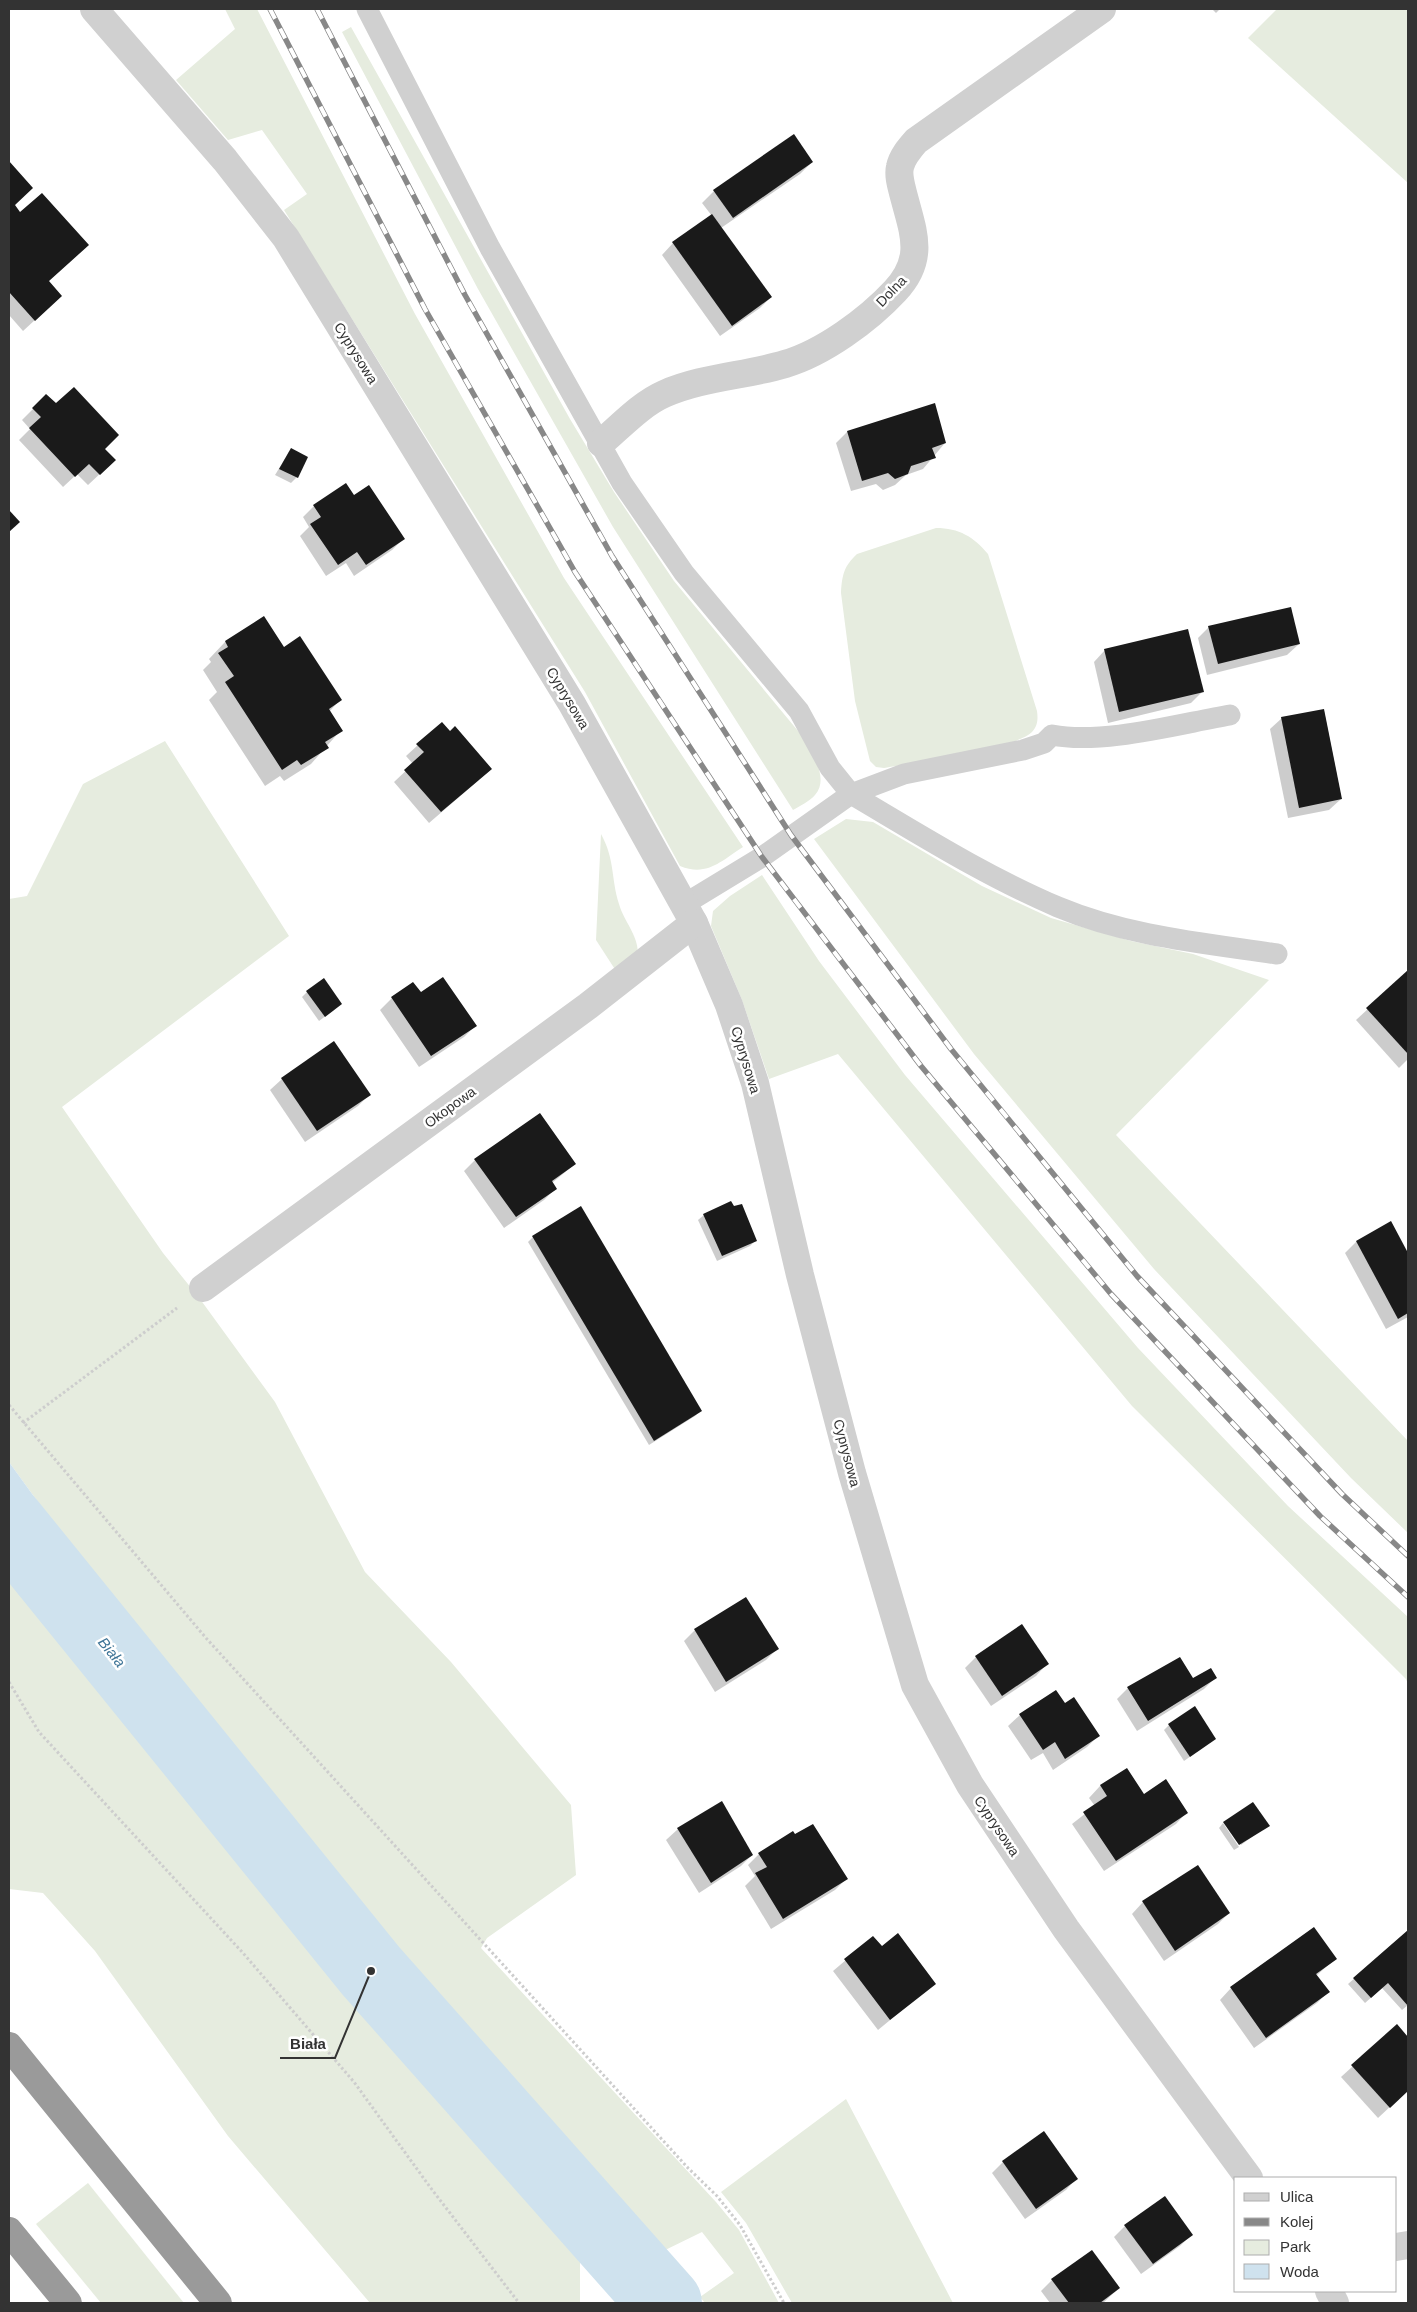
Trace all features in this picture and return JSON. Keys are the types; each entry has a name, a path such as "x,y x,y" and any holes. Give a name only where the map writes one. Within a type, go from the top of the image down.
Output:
{"highway":[{"path":"9,2046 218,2303"},
{"path":"9,2230 68,2303"}],"street":[{"name":"Cyprysowa","path":"94,9 225,160 286,238 572,704 688,914 729,1005 755,1084 800,1275 849,1463 915,1685 970,1785 1066,1929 1248,2177"},
{"name":"Dolna","path":"601,443 637,412 662,395 682,387 786,364 823,348 894,292 907,276 915,258 916,242 901,183 899,167 905,154 916,141 1102,9"},
{"name":"Okopowa","path":"204,1288 588,1006 688,914"}],"lane":[{"path":"367,9 490,248 622,483 684,573 798,711 830,768 851,794 988,874 1059,907 1138,932 1198,944 1277,954"},
{"path":"688,914 762,857 851,794 904,774 1023,750 1044,744 1052,735 1066,738 1097,738 1230,716"}],"path":[{"path":"23,1424 204,1288"},
{"path":"9,1405 23,1424 206,1638 688,2168 717,2196 740,2225 784,2303"},
{"path":"9,1682 39,1732 243,1953 354,2082 430,2188 519,2303"}],"green space":[{"path":"225,9 257,9 415,314 564,578 743,847 721,862 706,869 698,870 680,866 585,692 284,210 307,194 262,130 228,140 176,80 235,29"},
{"path":"1277,9 1408,9 1408,183 1248,38"},
{"path":"351,27 570,419 614,492 674,581 803,737 818,765 821,781 815,795 802,805 793,810 613,527 478,289 342,32"},
{"path":"936,528 959,532 971,538 988,554 1037,711 1036,725 1032,732 1022,738 985,750 884,768 876,767 870,761 855,701 841,593 843,576 846,567 857,554"},
{"path":"165,741 289,936 62,1107 163,1253 200,1299 275,1402 365,1572 451,1662 571,1805 576,1875 487,1938 481,1948 716,2202 739,2230 779,2303 705,2303 700,2297 734,2273 702,2232 655,2255 397,1949 265,1783 72,1549 9,1462 9,899 27,896 83,784"},
{"path":"846,819 873,822 982,886 1051,918 1131,941 1193,954 1269,980 1116,1135 1408,1441 1408,1533 1351,1478 1154,1269 974,1054 814,839"},
{"path":"601,834 609,852 619,904 636,940 638,954 618,974 596,940"},
{"path":"762,875 819,961 905,1075 1138,1348 1288,1506 1408,1617 1408,1684 1406,1679 1132,1406 838,1054 769,1079 742,1000 711,926 713,911 730,896"},
{"path":"9,1581 197,1811 350,1977 580,2253 580,2303 370,2303 228,2136 95,1951 43,1893 9,1889"},
{"path":"846,2099 953,2303 792,2303 746,2223 721,2192"},
{"path":"88,2183 184,2303 101,2303 36,2224"}],"water":[{"path":"9,1462 72,1549 20,1596 9,1581"}],"building":[{"path":"794,134 813,162 733,218 713,190"},
{"path":"9,161 33,188 15,205 20,212 42,193 89,245 49,281 62,296 35,321 9,292"},
{"path":"712,214 772,297 732,326 672,242"},
{"path":"74,387 119,435 105,449 116,460 100,475 89,464 75,477 29,428 41,417 32,408 46,394 56,403"},
{"path":"935,403 946,443 932,448 936,458 911,466 908,474 895,479 888,473 862,481 847,431"},
{"path":"291,448 308,457 298,478 279,469"},
{"path":"346,483 354,495 369,485 405,539 366,565 357,552 338,565 310,524 321,517 313,505"},
{"path":"9,510 20,522 9,532"},
{"path":"1291,607 1300,644 1218,664 1208,626"},
{"path":"264,616 284,647 300,636 342,700 329,709 343,731 325,742 329,748 301,765 297,760 282,770 225,682 234,676 218,653 228,647 225,641"},
{"path":"1188,629 1204,692 1119,712 1104,649"},
{"path":"1324,709 1342,799 1299,808 1281,717"},
{"path":"442,722 450,731 455,726 492,769 441,812 404,770 424,752 416,744"},
{"path":"1408,970 1408,1054 1366,1008"},
{"path":"443,977 477,1026 431,1056 391,997 413,982 421,992"},
{"path":"324,978 342,1004 325,1017 306,991"},
{"path":"334,1041 371,1095 317,1131 281,1078"},
{"path":"540,1113 576,1164 552,1181 557,1189 516,1217 474,1159"},
{"path":"731,1201 734,1206 742,1204 757,1241 722,1256 703,1214"},
{"path":"581,1206 702,1411 654,1441 532,1236"},
{"path":"1391,1221 1408,1253 1408,1313 1398,1319 1356,1241"},
{"path":"746,1597 779,1649 726,1682 694,1629"},
{"path":"1022,1624 1049,1664 1002,1696 975,1656"},
{"path":"1180,1657 1193,1678 1211,1668 1217,1678 1148,1721 1127,1687"},
{"path":"1056,1690 1065,1703 1074,1697 1100,1736 1065,1759 1055,1742 1043,1750 1019,1714"},
{"path":"1195,1706 1216,1739 1190,1757 1168,1724"},
{"path":"1127,1768 1144,1794 1166,1779 1188,1813 1116,1861 1083,1812 1107,1796 1100,1785"},
{"path":"722,1801 753,1855 711,1883 677,1828"},
{"path":"1253,1802 1270,1826 1239,1845 1223,1822"},
{"path":"813,1824 848,1879 783,1919 755,1873 767,1867 758,1853 793,1831 795,1834"},
{"path":"1198,1865 1230,1913 1175,1951 1142,1901"},
{"path":"1314,1927 1337,1959 1316,1974 1330,1992 1266,2038 1230,1987"},
{"path":"1408,1930 1408,2006 1388,1983 1371,1998 1353,1978"},
{"path":"898,1933 936,1984 890,2020 844,1959 873,1936 882,1946"},
{"path":"1397,2024 1408,2037 1408,2091 1390,2108 1351,2065"},
{"path":"1044,2131 1078,2179 1036,2209 1002,2161"},
{"path":"1165,2196 1193,2235 1153,2264 1124,2225"},
{"path":"1092,2250 1120,2288 1100,2303 1069,2303 1051,2279"}],"waterway":[{"name":"Biała","path":"9,1524 371,1971 665,2303"}],"railway":[{"path":"270,9 425,309 575,572 762,857 921,1066 1111,1294 1320,1516 1408,1597"},
{"path":"317,9 465,295 612,556 791,835 951,1049 1137,1276 1342,1494 1408,1556"}],"place":[{"name":"Biała","path":"371,1971"}]}
